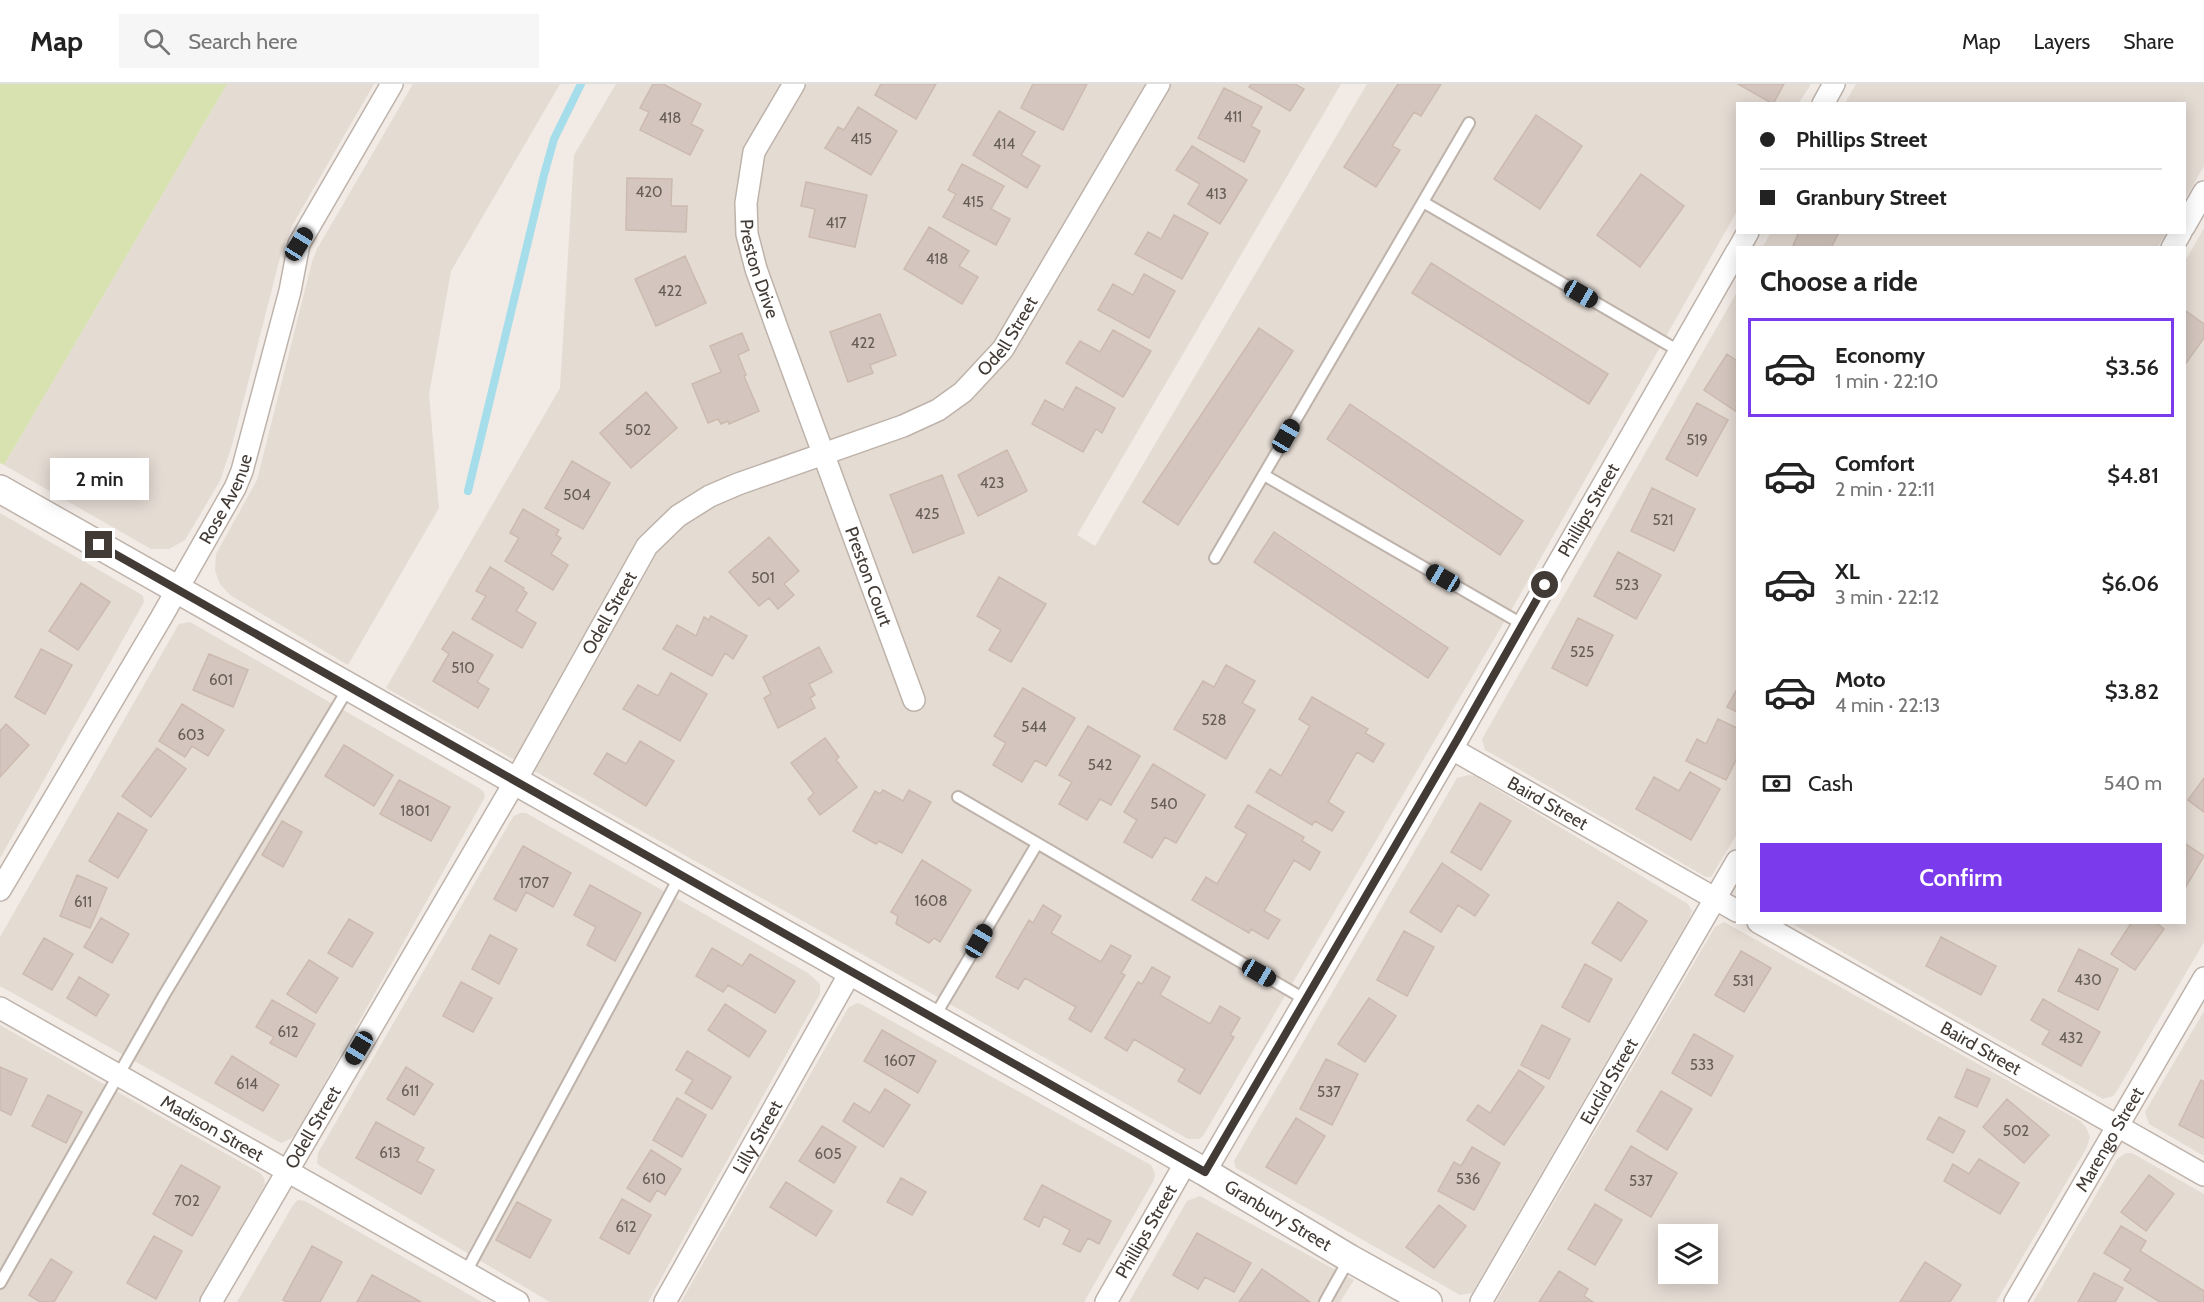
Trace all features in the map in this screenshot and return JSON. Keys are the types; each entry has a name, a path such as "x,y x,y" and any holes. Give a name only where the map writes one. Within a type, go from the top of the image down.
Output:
{"street":[{"name":"Rose Avenue","path":"0,890 235,488 242,471 290,291 299,244 392,84"},
{"name":"Preston Drive","path":"794,84 754,152 746,203 747,234 773,318 824,454"},
{"name":"Odell Street","path":"211,1302 516,780 647,546 678,516 711,496 903,426 938,410 963,392 1004,349 1159,84"},
{"path":"1824,102 1834,84"},
{"path":"2186,224 2204,192"},
{"name":"Phillips Street","path":"1106,1302 1306,1000 1736,252"},
{"name":"Preston Court","path":"824,454 914,700"},
{"name":"Granbury Street","path":"0,489 516,780 850,973 1196,1167 1428,1302"},
{"name":"Baird Street","path":"1452,749 1736,910"},
{"name":"Euclid Street","path":"1481,1302 1736,863"},
{"name":"Baird Street","path":"1762,924 2204,1175"},
{"name":"Lilly Street","path":"665,1302 850,973"},
{"name":"Marengo Street","path":"2015,1302 2204,978"},
{"name":"Madison Street","path":"0,1008 518,1302"}],"lane":[{"path":"1215,558 1469,123"},
{"path":"1423,202 1679,351"},
{"path":"1264,475 1522,624"},
{"path":"0,1283 164,995 349,687"},
{"path":"958,797 1306,1000"},
{"path":"933,1019 1037,844"},
{"path":"466,1272 681,875"},
{"path":"1325,1302 1349,1258"}],"shaded area":[{"path":"227,84 374,84 293,224 282,250 232,445 220,481 185,540 169,549 151,549 4,465"},
{"path":"413,84 560,84 451,271 429,394 439,508 348,665 230,595 220,584 215,571 216,554 257,480 317,249"},
{"path":"616,84 1341,84 1077,535 1095,546 1367,84 1811,84 1800,102 1736,102 1736,213 1517,600 1203,1136 1199,1139 1188,1139 386,688 560,388 574,155"},
{"path":"1856,84 2204,84 2204,166 2186,198 2186,102 1846,102"},
{"path":"2204,228 2204,942 2117,1091 2113,1096 2103,1099 1793,924 2186,924 2186,260"},
{"path":"1770,234 2165,234 2158,246 1763,246"},
{"path":"1736,294 1736,836 1711,877 1706,877 1485,750 1482,739"},
{"path":"0,513 137,592 143,596 144,602 0,858"},
{"path":"190,622 479,788 485,797 297,1132 292,1138 281,1143 0,986 0,937 179,624"},
{"path":"1475,776 1688,904 1692,911 1472,1293 1460,1295 1236,1168 1234,1161 1457,778"},
{"path":"520,813 526,813 808,973 820,984 820,994 648,1302 550,1302 317,1163 318,1153 510,822"},
{"path":"1724,922 2080,1121 2086,1127 2090,1137 2087,1147 1996,1302 1496,1302 1715,927"},
{"path":"857,1003 1151,1165 1155,1174 1154,1180 1084,1302 681,1302 848,1008"},
{"path":"2204,1011 2204,1156 2149,1124 2145,1112"},
{"path":"0,1025 260,1173 264,1178 265,1185 198,1302 0,1302"},
{"path":"2126,1153 2132,1153 2204,1194 2204,1302 2033,1302 2117,1159"},
{"path":"1200,1196 1354,1280 1340,1302 1129,1302 1187,1201"},
{"path":"298,1200 305,1201 482,1302 237,1302"}],"green space":[{"path":"0,84 227,84 4,465 0,463"}],"building":[{"path":"653,84 663,84 701,104 691,124 703,130 690,155 640,130 649,112 640,108"},
{"path":"881,84 936,84 916,119 875,95"},
{"path":"1033,84 1087,84 1063,130 1021,108"},
{"path":"1251,84 1295,84 1304,89 1290,111 1249,87"},
{"path":"1398,84 1441,84 1421,116 1414,112 1392,146 1400,150 1376,187 1344,167"},
{"path":"1738,84 1784,84 1774,102 1770,102"},
{"path":"1224,88 1262,107 1251,126 1260,131 1244,162 1198,138"},
{"path":"858,107 897,131 871,175 825,148 838,127 844,130"},
{"path":"999,111 1035,132 1021,155 1040,166 1027,188 973,155"},
{"path":"1536,115 1582,146 1540,209 1494,179"},
{"path":"1192,146 1247,180 1220,224 1188,204 1200,184 1176,170"},
{"path":"962,164 1004,186 991,209 1010,219 996,245 943,217 956,194 948,190"},
{"path":"1641,174 1684,206 1640,267 1597,235"},
{"path":"627,178 672,179 671,206 687,206 686,232 626,230"},
{"path":"806,182 867,195 855,247 809,237 815,209 801,206"},
{"path":"1174,215 1208,233 1182,279 1135,254 1148,232 1161,239"},
{"path":"929,227 969,251 959,266 978,277 962,304 904,269"},
{"path":"1798,234 1838,234 1832,246 1793,246"},
{"path":"685,256 706,303 656,326 635,279"},
{"path":"1431,263 1608,374 1589,404 1412,293"},
{"path":"1144,274 1175,291 1149,338 1098,310 1113,284 1133,295"},
{"path":"2186,311 2204,324 2204,338 2186,363"},
{"path":"880,314 896,355 870,365 873,373 848,382 830,332"},
{"path":"1259,328 1293,351 1178,525 1143,502"},
{"path":"1113,330 1151,351 1123,397 1066,363 1080,341 1100,352"},
{"path":"742,333 749,350 738,355 759,411 729,424 728,421 721,424 718,419 708,423 692,384 721,372 710,346"},
{"path":"1727,354 1736,360 1736,411 1704,390"},
{"path":"1076,387 1115,408 1102,433 1096,429 1083,452 1032,424 1045,400 1063,410"},
{"path":"646,392 677,428 631,468 600,433"},
{"path":"1697,403 1728,420 1697,476 1666,459"},
{"path":"1350,404 1523,521 1500,555 1327,439"},
{"path":"1007,450 1027,491 978,516 958,475"},
{"path":"572,461 610,483 583,529 545,508"},
{"path":"942,475 964,533 913,553 890,495"},
{"path":"1652,488 1695,509 1674,551 1631,531"},
{"path":"523,509 559,530 556,535 561,538 551,554 568,565 553,590 505,561 519,538 510,533"},
{"path":"1274,532 1448,648 1428,678 1254,562"},
{"path":"769,537 799,571 784,584 794,595 778,609 769,598 759,606 729,572"},
{"path":"1618,552 1661,575 1636,619 1594,596"},
{"path":"490,567 524,588 523,590 527,593 516,611 536,623 522,648 472,619 486,596 476,591"},
{"path":"999,577 1046,604 1011,662 989,650 1001,630 977,616"},
{"path":"81,583 110,602 78,650 49,631"},
{"path":"711,616 747,636 733,659 725,653 712,676 663,649 677,625 696,636 704,617 709,620"},
{"path":"1578,618 1613,635 1587,686 1552,668"},
{"path":"453,632 493,655 477,682 489,689 478,708 433,681 449,654 442,649"},
{"path":"819,647 832,672 809,684 815,695 810,698 815,708 778,728 764,698 771,694 763,677"},
{"path":"41,649 72,665 45,714 15,697"},
{"path":"209,654 248,670 233,707 193,690"},
{"path":"1226,665 1255,681 1242,703 1255,710 1226,759 1174,729 1203,681 1214,687"},
{"path":"671,673 707,694 680,741 623,709 638,685 658,696"},
{"path":"1023,688 1075,718 1046,766 1035,760 1022,782 993,765 1006,743 994,736"},
{"path":"1736,691 1736,712 1727,707"},
{"path":"1312,697 1368,729 1365,733 1384,744 1373,762 1357,752 1328,802 1344,812 1332,831 1315,821 1312,825 1256,792 1270,769 1281,776 1310,726 1299,719"},
{"path":"182,704 224,730 208,756 192,746 185,757 159,741"},
{"path":"1718,719 1736,728 1736,760 1726,780 1686,761 1697,739 1706,744"},
{"path":"6,724 29,745 0,777 0,731"},
{"path":"1088,726 1140,756 1111,805 1100,799 1087,820 1059,804 1072,782 1059,775"},
{"path":"825,738 839,757 836,760 857,787 820,815 808,799 814,793 791,763"},
{"path":"640,741 674,761 646,806 594,774 607,753 626,764"},
{"path":"344,745 393,775 374,806 325,776"},
{"path":"157,748 186,769 151,817 122,796"},
{"path":"1153,764 1205,795 1176,843 1165,837 1152,858 1124,842 1137,820 1124,812"},
{"path":"1690,772 1720,789 1691,840 1636,809 1654,777 1679,791"},
{"path":"2204,778 2204,812 2188,800"},
{"path":"399,780 450,807 431,841 380,814"},
{"path":"883,790 903,801 909,790 931,802 902,853 879,841 876,844 853,831 875,791 880,794"},
{"path":"1480,803 1511,821 1481,870 1451,852"},
{"path":"1248,805 1304,837 1302,841 1320,852 1310,870 1294,860 1264,911 1280,920 1268,939 1251,929 1249,933 1192,900 1206,877 1217,884 1247,834 1235,827"},
{"path":"118,813 147,830 118,878 89,861"},
{"path":"282,821 302,832 283,867 262,855"},
{"path":"2186,844 2204,856 2186,887"},
{"path":"523,846 571,873 553,907 526,892 516,911 494,899"},
{"path":"922,860 971,890 940,942 934,938 929,943 896,924 898,916 891,912"},
{"path":"1442,863 1489,895 1475,916 1458,905 1441,932 1410,912"},
{"path":"77,875 107,888 90,928 60,916"},
{"path":"590,885 641,913 615,961 587,945 596,927 574,915"},
{"path":"1618,902 1647,921 1621,961 1592,943"},
{"path":"1043,905 1061,916 1051,933 1101,962 1111,945 1131,956 1121,973 1125,975 1091,1032 1069,1019 1076,1007 1025,978 1018,989 996,977 1029,920 1033,923"},
{"path":"101,918 129,934 112,963 84,947"},
{"path":"349,919 373,933 352,967 328,953"},
{"path":"2131,924 2158,924 2164,929 2135,970 2111,954"},
{"path":"1404,931 1434,947 1407,996 1377,980"},
{"path":"490,935 517,949 499,984 472,969"},
{"path":"1941,937 1996,966 1981,995 1926,966"},
{"path":"44,938 73,954 52,990 23,974"},
{"path":"712,948 742,966 750,954 795,981 775,1013 728,985 723,992 696,976"},
{"path":"2079,949 2118,969 2098,1010 2058,991"},
{"path":"1741,951 1771,968 1744,1012 1715,995"},
{"path":"309,960 338,978 316,1013 287,994"},
{"path":"1585,964 1612,979 1589,1022 1562,1007"},
{"path":"1152,967 1170,977 1160,995 1210,1024 1220,1006 1240,1018 1230,1035 1234,1037 1200,1094 1178,1081 1185,1069 1134,1039 1127,1051 1105,1038 1138,982 1142,984"},
{"path":"79,977 109,995 96,1016 67,998"},
{"path":"461,982 492,998 473,1032 443,1016"},
{"path":"1369,998 1396,1016 1365,1062 1338,1044"},
{"path":"2043,999 2100,1032 2081,1066 2042,1044 2050,1031 2031,1020"},
{"path":"272,1000 315,1024 296,1057 270,1043 274,1037 256,1027"},
{"path":"725,1004 766,1031 749,1057 708,1030"},
{"path":"1542,1025 1570,1039 1549,1079 1521,1065"},
{"path":"882,1030 936,1061 918,1093 864,1061"},
{"path":"1694,1034 1733,1056 1711,1096 1672,1073"},
{"path":"687,1051 731,1077 712,1109 685,1093 693,1080 676,1070"},
{"path":"232,1056 279,1085 263,1111 215,1083"},
{"path":"1326,1059 1358,1074 1332,1125 1300,1109"},
{"path":"0,1067 27,1079 11,1115 0,1110"},
{"path":"406,1067 433,1084 414,1115 387,1099"},
{"path":"1967,1069 1990,1079 1977,1107 1955,1097"},
{"path":"1519,1070 1544,1087 1504,1145 1467,1120 1478,1105 1490,1113"},
{"path":"2201,1080 2204,1082 2204,1138 2179,1125"},
{"path":"885,1089 910,1105 883,1147 843,1121 854,1103 870,1113"},
{"path":"1661,1091 1692,1109 1667,1150 1637,1131"},
{"path":"48,1095 82,1112 66,1143 32,1126"},
{"path":"677,1098 706,1115 682,1157 653,1140"},
{"path":"2007,1099 2049,1135 2024,1163 1983,1127"},
{"path":"1939,1117 1965,1131 1953,1153 1927,1139"},
{"path":"1296,1118 1325,1136 1296,1184 1266,1167"},
{"path":"376,1122 424,1148 417,1161 434,1170 421,1194 356,1158"},
{"path":"822,1126 856,1147 834,1183 799,1161"},
{"path":"1631,1146 1677,1173 1651,1217 1605,1190"},
{"path":"1472,1147 1500,1163 1474,1210 1438,1191 1454,1162 1461,1166"},
{"path":"651,1150 681,1169 665,1195 657,1190 650,1202 627,1188"},
{"path":"1979,1159 2019,1183 2000,1214 1944,1181 1953,1164 1969,1174"},
{"path":"181,1165 220,1187 192,1236 153,1214"},
{"path":"2149,1175 2174,1194 2146,1231 2121,1212"},
{"path":"901,1178 926,1192 912,1215 887,1202"},
{"path":"786,1182 832,1211 816,1236 770,1207"},
{"path":"1042,1185 1111,1221 1099,1244 1088,1238 1080,1252 1063,1244 1070,1230 1044,1216 1039,1227 1024,1219"},
{"path":"622,1199 651,1215 629,1254 600,1238"},
{"path":"517,1202 551,1220 530,1258 496,1240"},
{"path":"1595,1204 1622,1220 1595,1265 1568,1249"},
{"path":"1439,1205 1466,1226 1434,1268 1406,1247"},
{"path":"2121,1226 2146,1241 2140,1251 2204,1291 2204,1302 2160,1302 2124,1280 2131,1269 2104,1253"},
{"path":"1197,1233 1251,1263 1234,1292 1205,1277 1198,1289 1173,1275"},
{"path":"154,1236 182,1251 156,1299 127,1283"},
{"path":"312,1246 342,1262 320,1302 287,1302 283,1300"},
{"path":"51,1259 72,1272 54,1302 40,1302 29,1295"},
{"path":"1925,1262 1961,1285 1950,1302 1900,1302"},
{"path":"1262,1269 1310,1302 1239,1302"},
{"path":"1559,1271 1588,1289 1584,1296 1593,1302 1539,1302"},
{"path":"2094,1273 2123,1288 2115,1302 2078,1302"},
{"path":"372,1275 421,1302 357,1302"}],"waterway":[{"path":"468,491 544,175 554,139 581,84"}],"route":[{"path":"99,545 516,780 850,973 1205,1172 1545,585"}]}
